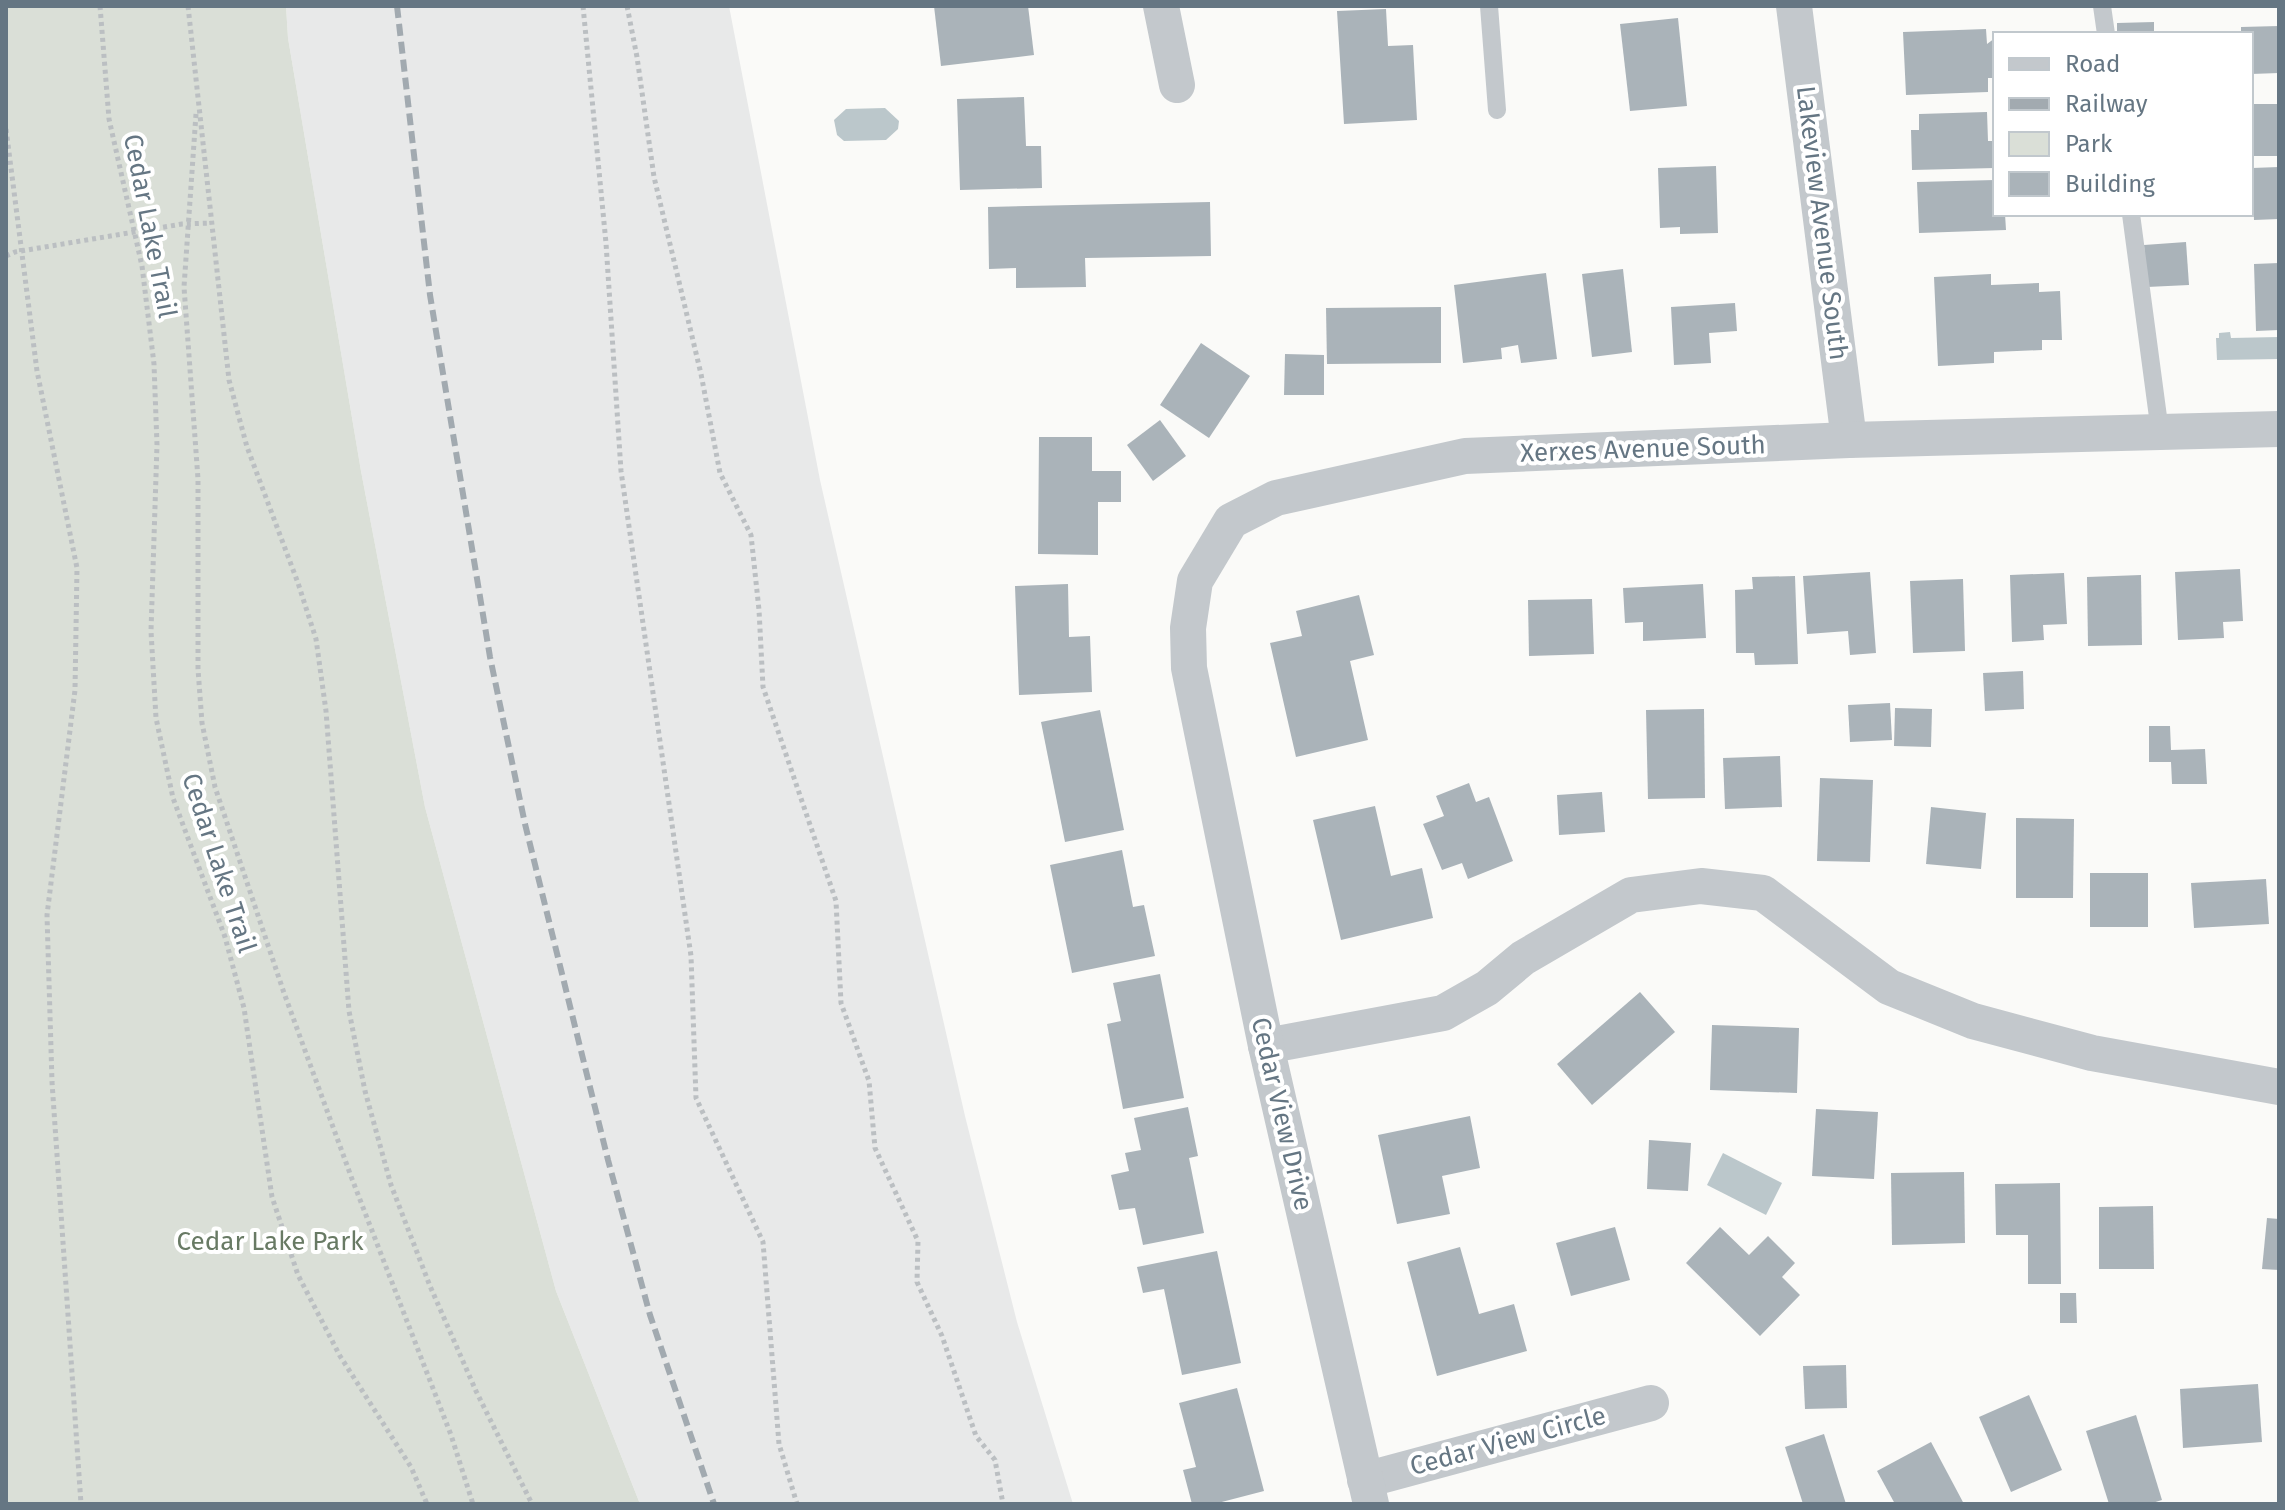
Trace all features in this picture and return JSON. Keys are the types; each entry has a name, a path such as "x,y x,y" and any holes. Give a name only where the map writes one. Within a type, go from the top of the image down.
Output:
{"street":[{"path":"1161,6 1177,85"},
{"name":"Lakeview Avenue South","path":"1794,6 1849,440"},
{"name":"Xerxes Avenue South","path":"1199,723 1189,668 1188,628 1195,581 1231,521 1276,498 1465,456 1849,440 2279,429"},
{"name":"Cedar View Drive","path":"1199,723 1266,1046 1368,1492"},
{"path":"1266,1046 1443,1013 1487,988 1523,958 1631,895 1701,886 1763,893 1889,987 1973,1021 2092,1053 2279,1087"},
{"name":"Cedar View Circle","path":"1368,1492 1651,1403"}],"lane":[{"path":"1489,6 1497,110"},
{"path":"2102,6 2106,32"},
{"path":"2131,216 2160,432"}],"path":[{"name":"Cedar Lake Trail","path":"100,6 109,119 142,266 154,364 157,445 151,631 156,718 173,798 225,937 244,1008 272,1197 298,1275 340,1356 411,1467 427,1504"},
{"name":"Cedar Lake Trail","path":"188,6 229,380 247,447 316,639 326,711 349,1011 365,1091 391,1185 430,1286 476,1391 532,1504"},
{"path":"583,6 606,243 621,471 691,956 696,1098 763,1242 779,1444 797,1504"},
{"path":"627,6 654,177 701,374 720,473 751,535 763,687 836,901 841,1003 869,1081 875,1148 918,1241 917,1282 942,1336 976,1436 995,1460 1003,1504"},
{"name":"Cedar Lake Trail","path":"197,101 184,287 198,479 198,669 202,723 215,787 284,993 451,1435 473,1504"},
{"path":"6,129 37,371 77,568 75,690 47,915 52,1082 81,1504"},
{"path":"6,256 134,232 211,223"}],"shaded area":[{"path":"286,6 729,6 820,480 965,1116 1017,1322 1073,1504 640,1504 556,1291 425,807 361,471 288,38"},
{"path":"885,108 899,121 898,129 886,140 844,141 837,135 834,120 846,109"},
{"path":"2230,332 2231,338 2279,337 2279,359 2217,360 2216,338 2219,338 2219,333"},
{"path":"1723,1153 1782,1183 1766,1215 1707,1185"}],"green space":[{"name":"Cedar Lake Park","path":"6,6 286,6 288,38 361,471 425,807 556,1291 640,1504 6,1504"}],"building":[{"path":"934,6 1028,6 1034,55 941,66"},
{"path":"1386,9 1388,46 1413,45 1417,120 1344,124 1337,11"},
{"path":"1678,18 1687,106 1630,111 1620,24"},
{"path":"2154,22 2154,32 2117,32 2117,23"},
{"path":"2279,26 2279,73 2253,74 2253,32 2241,32 2241,27"},
{"path":"1986,29 1987,44 1993,40 1993,78 1988,78 1988,92 1906,95 1903,32"},
{"path":"1024,97 1026,146 1041,146 1042,188 960,190 957,99"},
{"path":"2253,104 2279,104 2279,156 2253,156"},
{"path":"1987,112 1988,141 1993,141 1993,168 1912,170 1911,130 1919,130 1919,114"},
{"path":"1716,166 1718,233 1680,234 1680,227 1660,228 1658,168"},
{"path":"2279,167 2279,219 2254,220 2253,168"},
{"path":"1993,180 1993,216 2005,216 2006,230 1919,233 1917,182"},
{"path":"1210,202 1211,256 1085,258 1086,287 1016,288 1016,268 989,269 988,207"},
{"path":"2186,242 2189,285 2147,287 2144,245"},
{"path":"2279,263 2279,330 2256,331 2254,264"},
{"path":"1623,269 1632,352 1592,357 1582,274"},
{"path":"1546,273 1557,359 1521,363 1518,345 1501,348 1502,359 1463,363 1454,285"},
{"path":"1991,274 1991,285 2039,283 2039,292 2060,291 2062,340 2042,340 2042,350 1994,352 1994,363 1938,366 1934,277"},
{"path":"1735,303 1737,331 1709,333 1711,363 1674,365 1671,307"},
{"path":"1441,307 1441,363 1327,364 1326,308"},
{"path":"1201,343 1250,376 1209,438 1160,405"},
{"path":"1285,354 1324,355 1324,395 1284,395"},
{"path":"1160,420 1186,456 1153,481 1127,445"},
{"path":"1039,437 1092,437 1092,471 1121,471 1121,502 1098,502 1098,555 1038,554"},
{"path":"2240,569 2243,621 2223,622 2224,638 2178,640 2175,572"},
{"path":"1870,572 1876,653 1850,655 1848,631 1807,634 1803,576"},
{"path":"2064,573 2067,624 2043,625 2044,640 2012,642 2010,575"},
{"path":"2141,575 2142,645 2088,646 2087,577"},
{"path":"1795,576 1798,664 1755,665 1754,653 1736,653 1735,590 1753,589 1752,577"},
{"path":"1963,579 1965,651 1913,653 1910,581"},
{"path":"1068,584 1069,637 1090,636 1092,692 1019,695 1015,586"},
{"path":"1703,584 1706,638 1643,641 1643,622 1625,623 1623,588"},
{"path":"1359,595 1374,655 1350,661 1368,740 1296,757 1270,643 1302,636 1296,611"},
{"path":"1592,599 1594,654 1529,656 1528,600"},
{"path":"2023,671 2024,709 1985,711 1983,673"},
{"path":"1890,703 1892,740 1850,742 1848,705"},
{"path":"1895,708 1932,709 1931,747 1894,746"},
{"path":"1704,709 1705,798 1648,799 1646,710"},
{"path":"1100,710 1124,830 1065,842 1041,722"},
{"path":"2149,726 2170,726 2171,750 2205,749 2207,784 2172,784 2171,762 2149,762"},
{"path":"1780,756 1782,807 1725,809 1723,758"},
{"path":"1820,778 1873,780 1870,862 1817,861"},
{"path":"1469,783 1476,802 1489,797 1513,861 1468,879 1462,863 1442,870 1423,824 1444,816 1436,796"},
{"path":"1602,792 1605,832 1559,835 1557,795"},
{"path":"1375,806 1391,876 1422,868 1433,918 1341,940 1313,820"},
{"path":"1931,807 1986,813 1981,869 1926,864"},
{"path":"2016,818 2074,819 2073,898 2016,898"},
{"path":"1122,850 1133,907 1144,905 1155,956 1072,973 1050,865"},
{"path":"2090,873 2148,873 2148,927 2090,927"},
{"path":"2266,879 2269,924 2194,928 2191,883"},
{"path":"1160,974 1184,1098 1123,1109 1107,1024 1121,1021 1113,983"},
{"path":"1640,992 1675,1032 1592,1105 1557,1064"},
{"path":"1712,1025 1799,1028 1797,1093 1710,1090"},
{"path":"1188,1107 1198,1156 1189,1158 1204,1233 1143,1245 1135,1208 1119,1210 1111,1175 1129,1171 1125,1153 1141,1150 1134,1118"},
{"path":"1816,1109 1878,1112 1874,1179 1812,1176"},
{"path":"1470,1116 1480,1168 1442,1176 1450,1214 1397,1224 1378,1135"},
{"path":"1649,1140 1691,1143 1688,1191 1647,1189"},
{"path":"1964,1172 1965,1243 1892,1245 1891,1173"},
{"path":"2060,1183 2061,1284 2028,1284 2028,1235 1996,1235 1995,1184"},
{"path":"2153,1206 2154,1269 2099,1269 2099,1207"},
{"path":"2267,1218 2279,1219 2279,1270 2262,1269"},
{"path":"1615,1227 1630,1280 1571,1296 1556,1243"},
{"path":"1720,1227 1749,1255 1768,1236 1795,1263 1782,1277 1800,1295 1760,1336 1686,1263"},
{"path":"1460,1247 1479,1314 1514,1304 1527,1351 1437,1376 1407,1262"},
{"path":"1217,1251 1241,1363 1182,1375 1164,1289 1143,1293 1137,1267"},
{"path":"2060,1293 2076,1293 2077,1323 2060,1323"},
{"path":"1846,1365 1847,1408 1805,1409 1803,1366"},
{"path":"2258,1384 2262,1442 2183,1448 2180,1389"},
{"path":"1237,1388 1264,1491 1214,1504 1192,1504 1183,1470 1196,1467 1179,1403"},
{"path":"2029,1395 2062,1470 2011,1492 1979,1417"},
{"path":"2136,1415 2162,1500 2149,1504 2109,1504 2086,1431"},
{"path":"1824,1434 1846,1504 1803,1504 1785,1447"},
{"path":"1931,1442 1964,1504 1895,1504 1877,1471"}],"railway":[{"path":"397,6 430,295 490,657 525,824 608,1160 650,1315 714,1504"}]}
